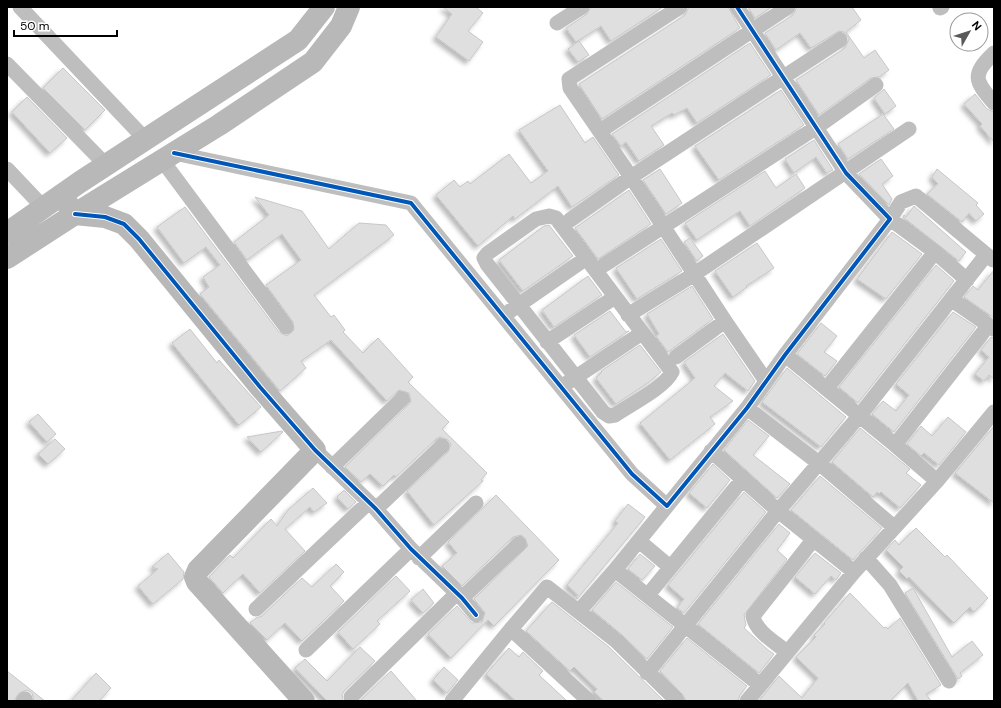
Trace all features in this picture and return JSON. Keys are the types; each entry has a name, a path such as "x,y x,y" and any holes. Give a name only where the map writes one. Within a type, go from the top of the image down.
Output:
{"main road":[{"path":"7,233 61,195 298,40 324,7"},
{"path":"7,258 219,125 313,62 341,26 349,7"},
{"path":"61,195 75,214 106,217 124,224 140,239 260,387 316,450 198,570 195,577 197,582 304,701"}],"street":[{"path":"20,7 146,139"},
{"path":"557,23 582,7"},
{"path":"680,7 569,79 570,88 631,177 693,275 766,381"},
{"path":"737,7 846,173 890,219 935,252 967,280"},
{"path":"600,131 788,7"},
{"path":"570,220 631,177 840,40"},
{"path":"994,53 981,66 978,75 978,84 994,103"},
{"path":"7,64 106,166"},
{"path":"604,265 817,127 876,85"},
{"path":"628,315 693,275 909,129"},
{"path":"168,157 411,203 632,474 667,506"},
{"path":"168,157 286,327"},
{"path":"7,169 43,207"},
{"path":"579,611 616,570 711,450 747,408 785,354 890,219 901,202 916,196 990,258 967,280 860,415 820,464 778,511 686,627 647,673"},
{"path":"549,216 556,218 585,259 672,372 664,382 622,411 609,416 603,412 547,342 484,258 494,248 536,219 549,216"},
{"path":"827,388 935,252"},
{"path":"503,316 585,259"},
{"path":"547,342 615,297"},
{"path":"895,446 991,328 952,300"},
{"path":"676,357 725,321"},
{"path":"561,387 642,333"},
{"path":"785,354 860,415 937,481"},
{"path":"332,467 402,399"},
{"path":"747,408 820,464 894,527"},
{"path":"747,701 854,572 937,481 994,412"},
{"path":"256,609 442,446"},
{"path":"316,450 372,506 415,553 459,596 476,615"},
{"path":"711,450 742,480 778,511 854,572"},
{"path":"648,595 742,480"},
{"path":"306,650 415,553 476,503"},
{"path":"787,652 759,628 754,622 753,616 813,540"},
{"path":"639,541 670,567"},
{"path":"351,697 459,596 519,544"},
{"path":"866,558 890,585 949,681"},
{"path":"616,570 760,685"},
{"path":"452,701 511,629 548,587 615,640 677,701"},
{"path":"511,629 583,699"}],"building":[{"path":"443,7 476,7 483,13 468,31 483,42 469,61 436,37 452,14"},
{"path":"591,7 663,7 611,41 601,26 576,42 566,28 587,14"},
{"path":"689,7 728,7 740,28 602,119 579,84 685,15"},
{"path":"748,7 772,7 755,18"},
{"path":"797,7 852,7 861,20 846,32 864,58 875,50 889,70 879,77 871,78 819,115 796,80 845,48 849,39 844,32 839,31 811,48 800,33 776,50 765,33 793,15"},
{"path":"579,41 589,55 578,62 568,49"},
{"path":"750,43 771,75 697,123 687,108 674,115 672,113 651,126 664,145 639,161 626,142 621,146 612,134"},
{"path":"63,68 105,110 85,130 43,88"},
{"path":"884,89 896,106 885,114 874,98"},
{"path":"781,90 804,125 719,180 695,146"},
{"path":"975,94 987,109 994,112 994,142 980,126 982,124 964,104"},
{"path":"27,97 67,138 50,153 12,112"},
{"path":"560,105 585,143 593,137 619,175 572,207 558,186 515,219 513,216 478,246 436,195 454,180 460,187 468,181 470,184 509,154 531,183 548,171 519,130"},
{"path":"883,114 894,129 848,159 838,144"},
{"path":"814,140 833,170 827,173 816,157 794,173 785,159"},
{"path":"881,159 893,176 882,184 892,199 889,205 859,174"},
{"path":"660,169 682,203 666,214 643,180"},
{"path":"937,169 978,203 976,205 984,214 976,221 969,213 962,222 927,194 938,184 932,177"},
{"path":"765,171 776,188 796,174 805,188 750,226 740,211 697,240 685,223"},
{"path":"629,190 651,224 598,259 575,228"},
{"path":"255,197 302,211 329,249 359,223 386,225 394,235 314,295 331,317 334,315 345,330 343,332 363,353 378,338 413,377 408,382 449,422 442,429 487,473 481,480 483,481 434,525 407,491 448,452 451,444 448,440 440,437 436,439 396,477 394,475 383,486 370,474 361,482 345,467 408,405 411,401 409,393 399,390 387,401 331,340 301,361 306,368 280,391 200,294 209,287 203,277 220,265 206,247 184,263 157,227 185,207 279,332 287,336 294,330 293,322 266,285 301,260 282,234 247,260 234,242 269,215"},
{"path":"914,206 966,252 959,261 903,217 904,215 906,217"},
{"path":"549,225 573,256 523,291 499,260 544,226"},
{"path":"892,232 922,254 886,299 857,279"},
{"path":"690,238 703,256 697,261 684,242"},
{"path":"661,239 682,271 637,299 616,268"},
{"path":"757,243 774,268 746,286 747,287 733,297 715,271"},
{"path":"936,265 954,281 858,403 839,387"},
{"path":"994,270 994,318 964,297 973,286 978,290"},
{"path":"588,276 602,295 554,327 542,310"},
{"path":"692,286 713,319 668,352 656,336 659,334 647,314"},
{"path":"610,311 626,332 629,331 590,357 574,335"},
{"path":"953,312 976,327 894,432 872,414 883,401 896,411 909,395 896,384"},
{"path":"821,323 837,336 824,352 837,361 825,376 797,354"},
{"path":"190,329 217,363 219,360 261,407 239,425 172,343"},
{"path":"723,334 755,381 748,391 725,373 714,386 733,401 710,417 715,424 670,460 640,423 695,378 684,362"},
{"path":"991,337 994,338 994,379 989,375 984,381 975,374 989,357 981,350"},
{"path":"640,345 661,372 616,404 596,378 602,372 601,371"},
{"path":"787,368 846,417 821,447 762,402"},
{"path":"38,414 56,434 47,442 29,422"},
{"path":"948,417 966,432 939,465 924,453 921,456 907,444 921,426 932,436"},
{"path":"748,420 769,436 753,455 790,484 777,498 724,450"},
{"path":"994,426 994,503 955,473"},
{"path":"860,428 910,469 906,473 921,485 900,508 881,492 879,494 877,492 873,497 832,462"},
{"path":"283,432 261,452 247,437"},
{"path":"55,439 65,449 48,464 38,454"},
{"path":"713,464 730,480 707,508 689,493"},
{"path":"820,476 882,528 853,560 791,510"},
{"path":"313,488 327,503 314,512 310,507 285,529 305,551 260,593 243,574 223,593 209,577 230,555 233,558 271,519 277,526 288,510"},
{"path":"344,490 356,502 348,509 337,497"},
{"path":"744,492 766,512 684,613 677,608 684,599 668,585"},
{"path":"496,495 559,560 494,626 488,620 451,658 428,634 457,606 472,623 482,622 485,613 474,599 528,546 525,538 521,535 513,537 462,586 442,566 457,553 448,542"},
{"path":"628,504 645,517 577,599 576,598 578,595 567,585 618,523 615,521"},
{"path":"779,524 790,533 777,550 787,559 744,615 746,625 744,628 774,654 759,673 698,624"},
{"path":"916,528 945,557 947,555 988,598 974,612 970,607 954,623 909,577 907,579 899,571 903,567 886,550 895,540 899,545"},
{"path":"168,553 184,572 183,579 153,604 138,586 158,569 152,567"},
{"path":"815,553 841,573 836,580 831,576 815,594 795,577"},
{"path":"640,554 655,566 642,580 628,569"},
{"path":"336,564 344,572 330,586 344,601 302,641 285,623 267,640 250,623 256,618 262,616 302,578 312,587"},
{"path":"396,576 410,591 377,621 380,624 353,649 338,632"},
{"path":"616,582 673,627 647,659 621,634 592,610"},
{"path":"913,588 952,657 972,641 983,655 960,673 962,676 958,679 905,593"},
{"path":"423,589 434,603 423,613 411,600"},
{"path":"850,593 884,628 886,627 888,629 900,618 941,685 926,694 931,701 918,701 908,683 890,701 759,701 779,676 802,698 818,678 796,657 816,637 814,635"},
{"path":"552,602 609,647 664,701 604,701 594,692 597,689 574,667 570,671 526,631"},
{"path":"687,638 747,686 740,695 738,701 686,701 683,695 660,671"},
{"path":"360,647 375,661 344,691 342,695 343,701 327,701 295,668 305,659 327,681"},
{"path":"509,648 519,657 523,652 543,671 539,675 567,701 516,701 486,674"},
{"path":"444,667 458,680 447,693 433,680"},
{"path":"7,671 45,701 34,701 32,693 27,690 19,693 14,701 7,701"},
{"path":"391,671 417,701 360,701"},
{"path":"96,673 111,688 99,701 71,701"}],"cycle path":[{"path":"174,153 411,203 632,474 667,506 747,408 785,355 890,219 846,173 737,7"},
{"path":"75,214 105,217 124,224 139,239 260,387 315,450 376,509 411,549 462,598 476,615"}]}
